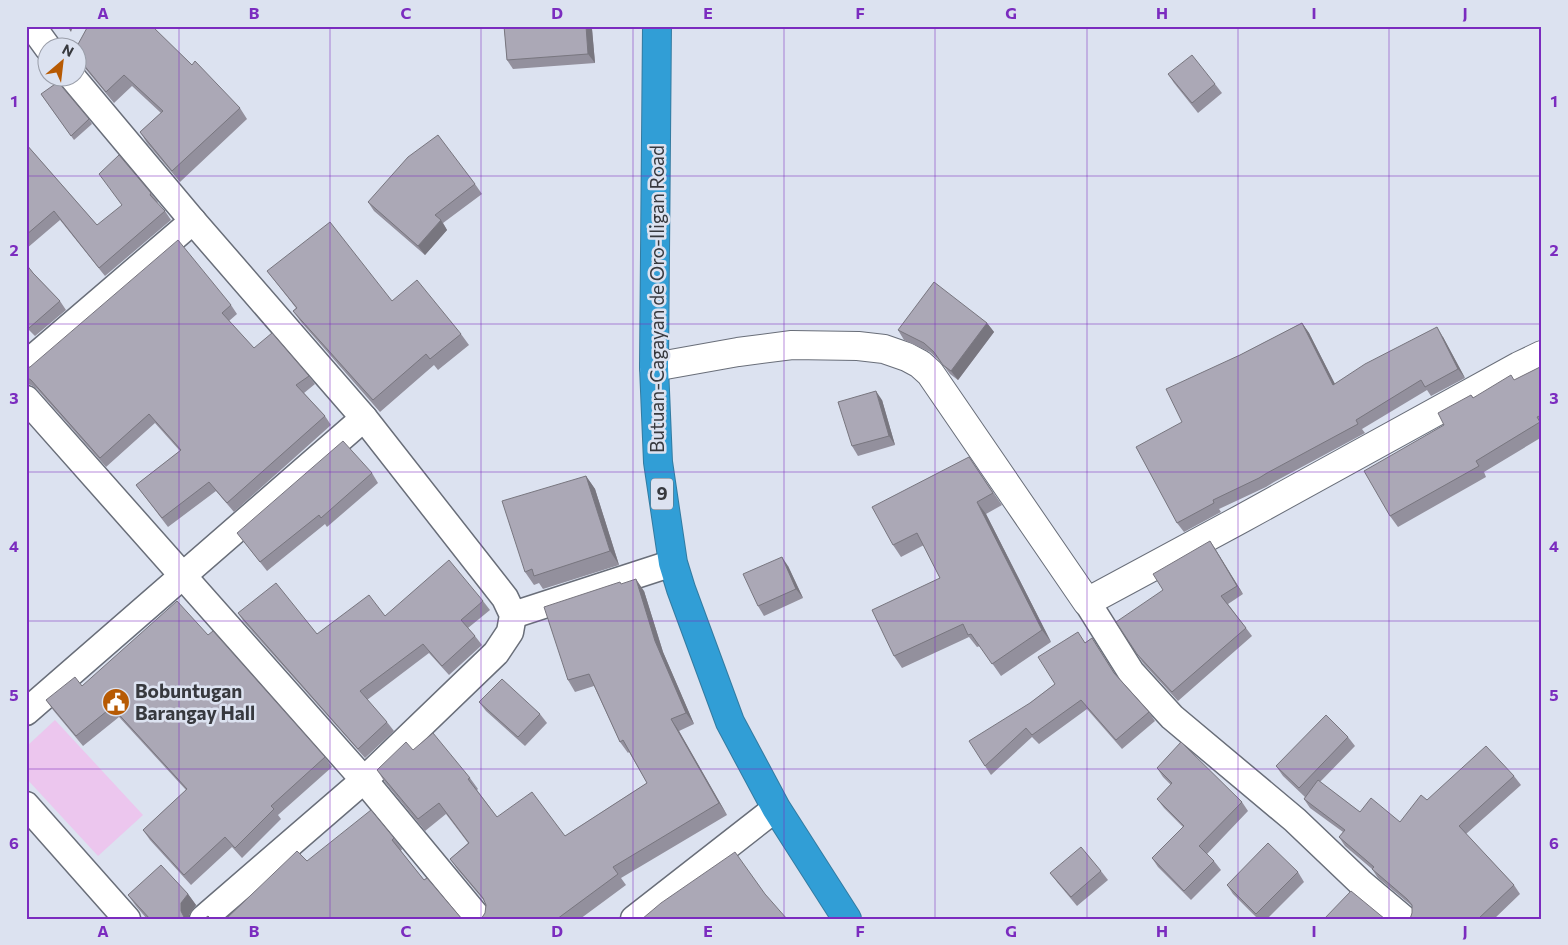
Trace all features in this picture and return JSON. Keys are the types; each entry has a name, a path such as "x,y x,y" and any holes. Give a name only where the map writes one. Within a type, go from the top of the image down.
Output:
{"highway":[{"name":"Butuan-Cagayan de Oro-Iligan Road","path":"657,26 654,367 658,462 673,563 730,722 776,808 847,919"}],"street":[{"path":"32,26 41,38"},
{"path":"81,88 193,221 364,418 504,598 513,615 510,632 496,653 364,780 203,919"},
{"path":"26,364 193,221"},
{"path":"654,367 738,352 792,345 858,346 884,349 914,361 930,373 1087,602 1131,672 1172,717 1295,820 1360,882 1404,919"},
{"path":"1087,602 1542,355"},
{"path":"26,399 364,780 479,919"},
{"path":"26,712 364,418"},
{"path":"513,615 673,563"},
{"path":"26,805 127,919"},
{"path":"634,919 776,808"}],"shaded area":[{"path":"55,720 143,815 98,856 26,778 26,747"}],"building":[{"path":"88,26 152,26 192,65 195,61 240,108 172,171 140,132 163,111 124,75 106,92 88,70 88,38 81,38"},
{"path":"504,26 586,26 588,54 507,60"},
{"path":"1192,55 1215,84 1192,103 1168,74"},
{"path":"50,88 63,88 89,119 71,136 41,94"},
{"path":"438,135 475,184 435,215 441,220 418,246 368,202 408,157"},
{"path":"26,144 97,225 122,205 99,174 119,155 165,211 99,268 54,211 26,235"},
{"path":"330,222 392,301 417,280 461,334 430,359 426,354 373,400 293,311 297,308 267,271"},
{"path":"178,240 231,305 222,313 254,348 272,333 309,376 296,385 325,416 227,503 209,482 162,518 136,485 181,450 149,414 100,458 31,380 26,377 26,368 30,367"},
{"path":"26,264 60,301 29,328 26,325"},
{"path":"934,282 987,323 951,371 943,365 934,352 924,343 898,330"},
{"path":"1302,323 1333,385 1365,364 1437,327 1458,369 1425,387 1421,380 1356,420 1358,424 1259,478 1213,500 1214,503 1177,523 1136,447 1182,422 1166,389 1240,355"},
{"path":"1542,366 1542,415 1537,417 1540,422 1476,461 1479,466 1390,516 1364,471 1444,425 1438,413 1471,395 1473,398 1511,375 1514,380"},
{"path":"876,391 889,436 852,446 838,402"},
{"path":"343,441 372,473 321,518 319,515 260,562 237,533"},
{"path":"969,457 993,493 977,502 1042,630 992,664 971,634 968,635 963,624 894,656 872,610 940,578 917,533 893,545 872,507"},
{"path":"586,476 610,551 534,576 532,569 525,572 502,501"},
{"path":"1210,541 1237,586 1221,596 1246,628 1172,692 1137,654 1116,622 1163,590 1153,574"},
{"path":"782,557 796,589 758,606 743,574"},
{"path":"449,560 483,601 461,620 475,636 442,666 423,644 360,691 387,722 358,749 238,613 276,583 317,634 369,595 385,616"},
{"path":"636,579 655,641 686,713 671,719 719,803 613,867 618,874 557,919 481,919 485,913 486,905 483,898 450,859 469,843 439,803 418,819 377,770 406,742 413,750 433,733 470,778 468,779 497,817 532,792 565,836 647,783 623,740 620,742 589,674 568,680 544,607 620,582 621,584"},
{"path":"177,601 208,635 213,631 325,757 271,806 274,809 235,848 225,837 184,875 143,830 187,789 112,707 76,736 46,700 75,677 82,686"},
{"path":"1078,632 1085,643 1092,638 1114,673 1149,712 1116,740 1081,700 1032,735 1026,728 985,766 969,741 1030,703 1055,684 1038,657"},
{"path":"502,679 540,714 518,737 479,702"},
{"path":"1326,715 1348,737 1299,788 1276,766"},
{"path":"1181,742 1242,802 1199,846 1214,861 1184,891 1152,858 1184,826 1157,799 1172,783 1157,768"},
{"path":"1486,746 1514,776 1459,826 1514,885 1478,919 1410,919 1412,905 1407,899 1339,837 1345,830 1304,799 1318,780 1360,812 1371,798 1400,822 1421,795 1427,800"},
{"path":"371,810 424,880 427,878 462,919 226,919 297,851 307,861"},
{"path":"1268,843 1298,872 1256,914 1227,885"},
{"path":"1081,847 1101,871 1071,897 1050,873"},
{"path":"735,852 765,894 787,919 642,919 661,903"},
{"path":"161,865 188,894 181,903 181,911 185,919 150,919 128,895"},
{"path":"1351,891 1385,919 1324,919"}],"place":[{"name":"Bobuntugan Barangay Hall","path":"116,702"}]}
